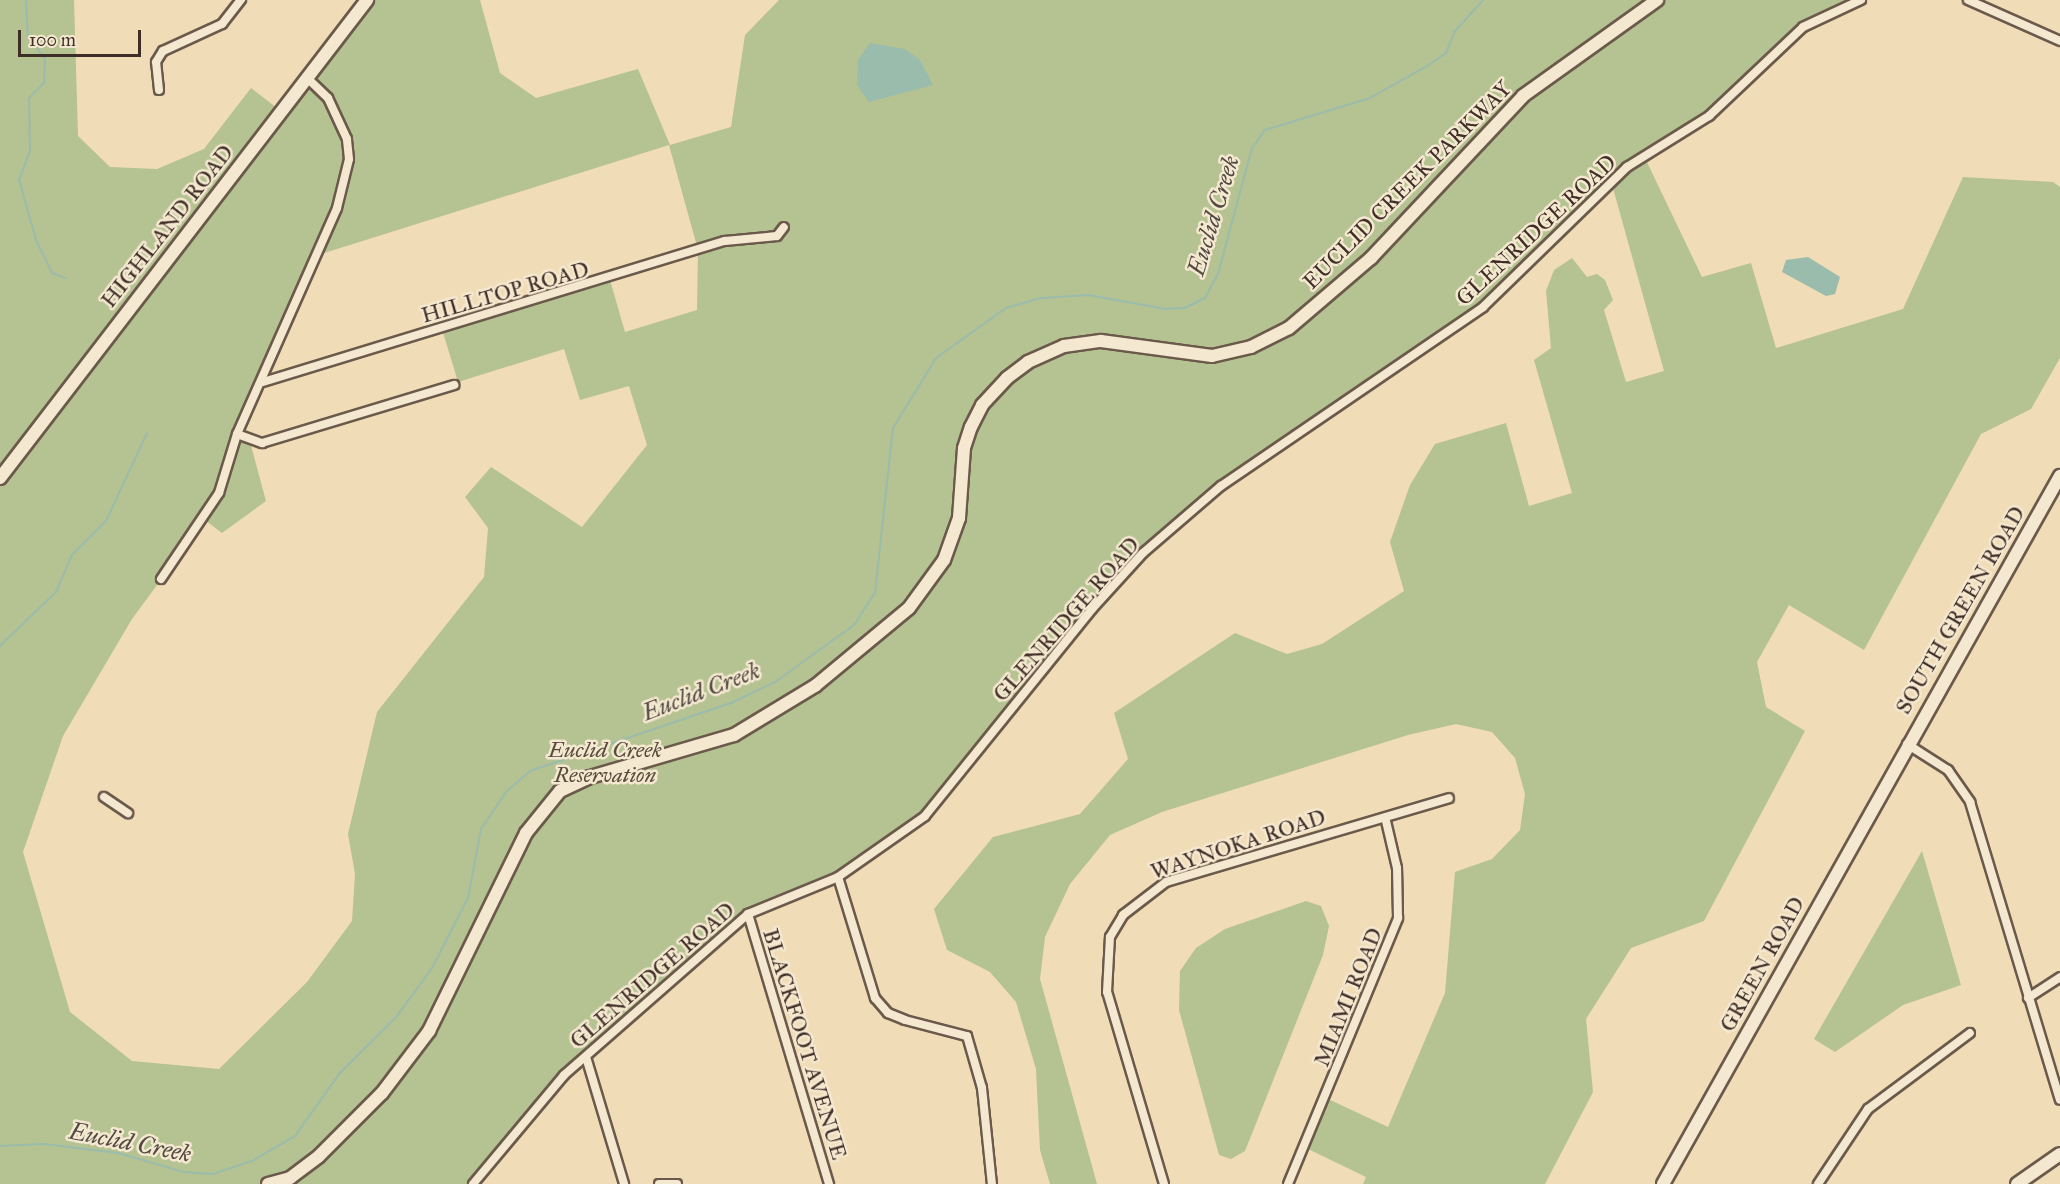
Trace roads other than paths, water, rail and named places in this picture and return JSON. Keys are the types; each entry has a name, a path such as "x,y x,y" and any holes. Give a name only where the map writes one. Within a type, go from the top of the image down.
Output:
{"street":[{"path":"159,90 156,62 163,51 222,24 241,0"},
{"name":"HIGHLAND ROAD","path":"0,478 368,0"},
{"name":"EUCLID CREEK PARKWAY","path":"268,1184 290,1178 320,1156 382,1093 422,1040 451,995 526,833 560,792 590,777 734,735 815,686 909,608 944,560 959,518 964,448 982,405 1007,378 1028,362 1064,346 1101,341 1212,356 1251,347 1289,328 1371,258 1523,96 1657,0"},
{"name":"GLENRIDGE ROAD","path":"473,1184 535,1106 586,1057 748,914 838,878 925,816 1092,609 1143,553 1221,486 1475,314 1627,167 1709,116 1803,27 1861,0"},
{"path":"1968,0 2060,41"},
{"path":"161,579 219,493 237,434 315,266 349,159 341,120 308,79"},
{"name":"HILLTOP ROAD","path":"263,382 756,234 777,236 784,227"},
{"path":"237,434 262,442 454,385"},
{"name":"SOUTH GREEN ROAD","path":"1897,764 2060,476"},
{"path":"1907,744 1948,770 1970,802 2060,1100"},
{"name":"GREEN ROAD","path":"1662,1184 1897,764"},
{"path":"104,797 128,813"},
{"name":"WAYNOKA ROAD","path":"1164,1184 1107,992 1110,938 1142,895 1166,882 1449,798"},
{"name":"MIAMI ROAD","path":"1288,1184 1398,918 1397,868 1385,817"},
{"path":"838,878 875,998 888,1013 905,1020 967,1036 982,1088 992,1184"},
{"name":"BLACKFOOT AVENUE","path":"748,914 829,1184"},
{"path":"2028,998 2060,977"},
{"path":"1818,1184 1868,1109 1970,1033"},
{"path":"586,1057 624,1184"},
{"path":"2020,1180 2060,1154"},
{"path":"659,1184 677,1184"}],"waterway":[{"path":"26,0 28,35 45,59 44,83 29,98 30,151 19,179 36,240 52,273 66,278"},
{"name":"Euclid Creek","path":"0,1146 44,1144 118,1153 184,1172 213,1174 252,1161 295,1136 339,1074 397,1016 432,968 468,898 481,829 506,792 530,771 731,703 775,682 854,625 875,593 893,428 936,358 1006,308 1042,298 1088,295 1166,309 1185,308 1205,298 1218,274 1252,148 1265,130 1370,98 1427,66 1446,53 1455,31 1483,0"},
{"path":"0,646 56,592 72,555 106,521 147,433"}],"park label":[{"name":"Euclid Creek Reservation","path":"605,762"}]}
